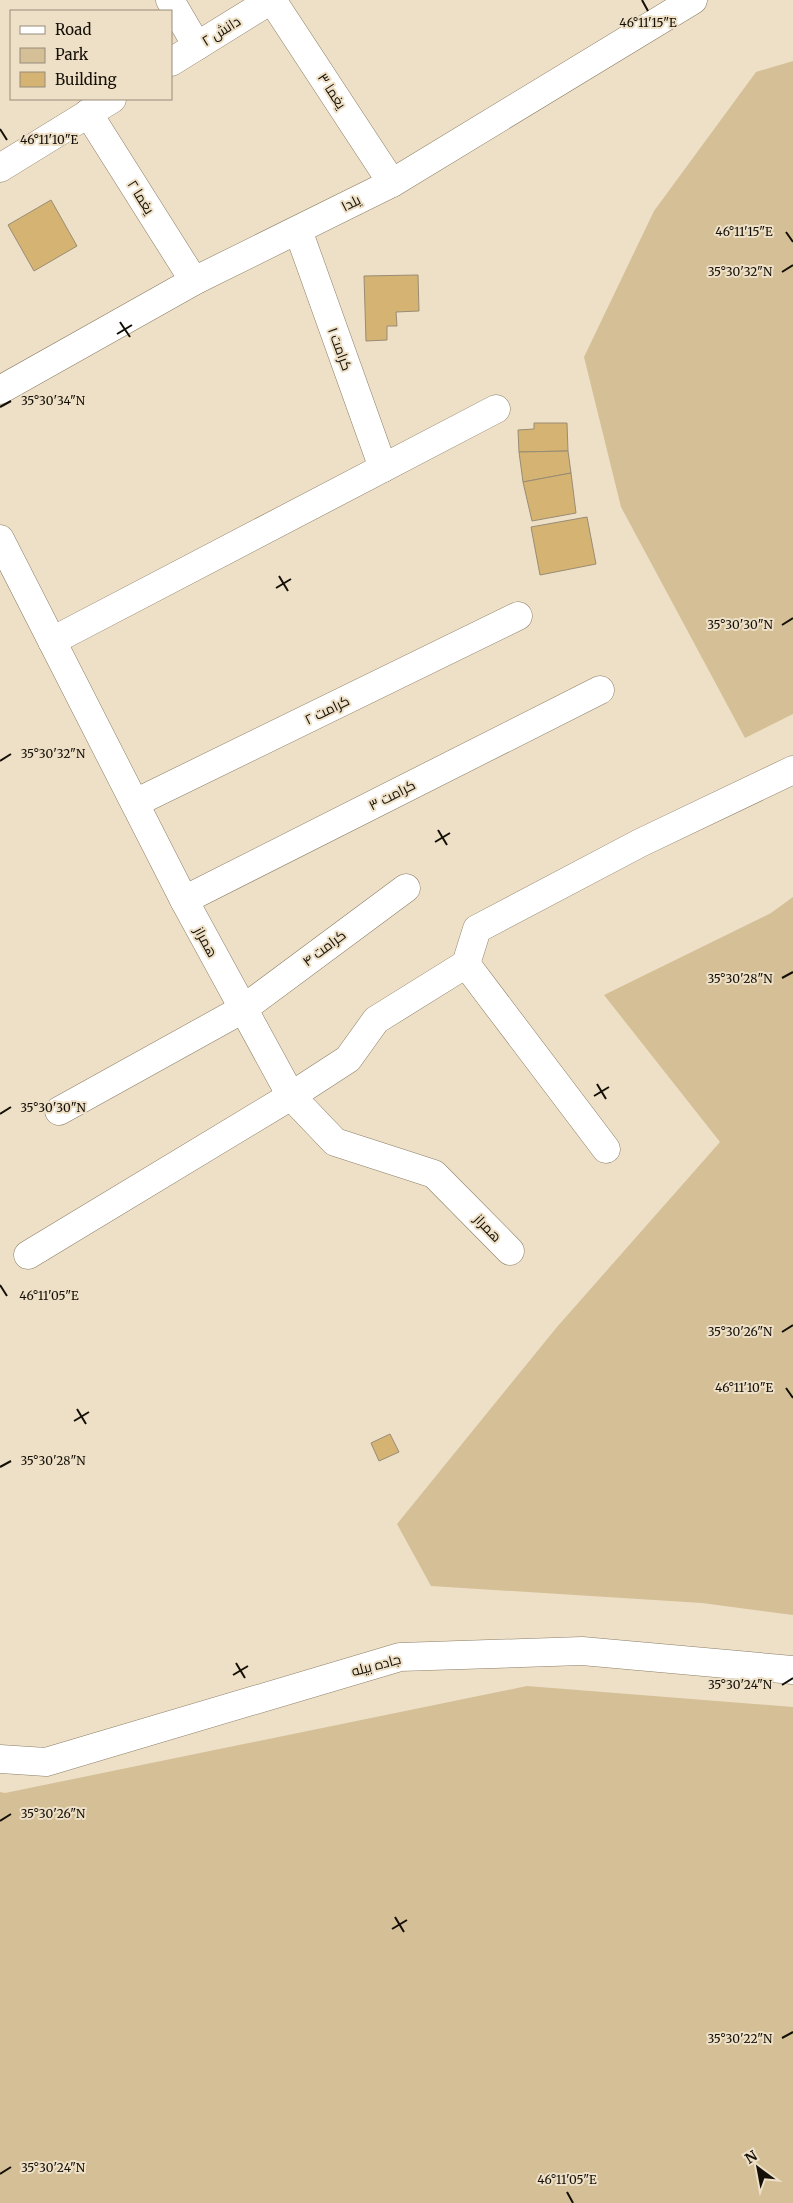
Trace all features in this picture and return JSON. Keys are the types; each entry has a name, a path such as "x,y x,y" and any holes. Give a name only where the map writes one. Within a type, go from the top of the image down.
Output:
{"street":[{"path":"170,0 196,46"},
{"name":"دانش ۲","path":"172,61 272,0"},
{"name":"یغما ۳","path":"272,0 392,182"},
{"name":"یلدا","path":"0,390 194,281 392,182 693,0"},
{"path":"0,168 110,100"},
{"name":"یغما ۲","path":"88,113 194,281"},
{"name":"کرامت ۱","path":"298,230 383,468"},
{"path":"52,641 496,409"},
{"name":"همراز","path":"0,539 184,900 291,1096 335,1142 434,1174 510,1251"},
{"name":"کرامت ۲","path":"135,803 518,616"},
{"name":"کرامت ۳","path":"184,900 600,690"},
{"path":"28,1255 291,1096 348,1059 376,1020 466,964 477,929 640,843 793,770"},
{"name":"کرامت ۴","path":"59,1110 243,1009 406,888"},
{"path":"466,964 606,1149"},
{"name":"جاده بیله","path":"0,1759 46,1762 400,1657 582,1651 793,1670"}],"green space":[{"path":"793,61 793,714 745,738 621,507 584,357 654,211 756,72"},
{"path":"793,897 793,1615 702,1603 431,1586 397,1524 557,1327 720,1142 604,995 771,913"},
{"path":"527,1686 793,1707 793,2203 0,2203 0,1792 5,1793"}],"building":[{"path":"51,200 77,246 34,271 8,225"},
{"path":"418,275 419,311 396,312 397,326 387,326 387,340 366,341 364,276"},
{"path":"534,423 567,423 568,451 519,452 518,430 534,429"},
{"path":"568,451 571,473 523,482 519,452"},
{"path":"571,473 576,513 532,521 523,482"},
{"path":"587,517 596,564 540,575 531,527"},
{"path":"390,1434 399,1452 379,1461 371,1443"}]}
